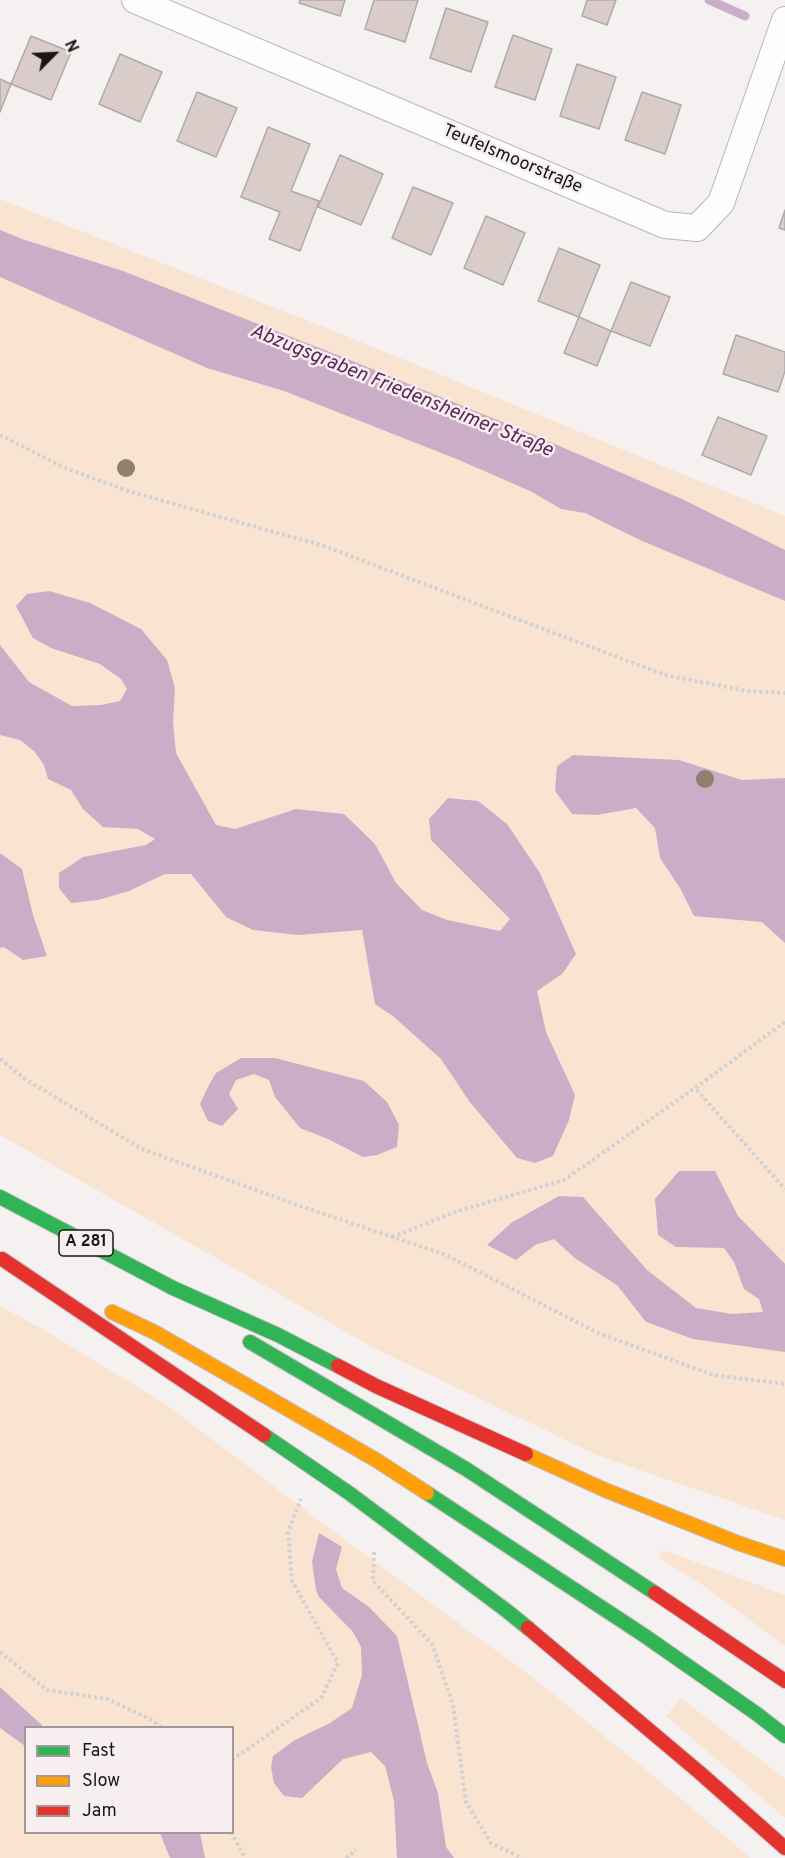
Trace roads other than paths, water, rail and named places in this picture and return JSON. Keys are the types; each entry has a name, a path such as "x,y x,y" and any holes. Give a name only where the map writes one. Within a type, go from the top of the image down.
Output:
{"highway":[{"name":"A 281","path":"0,1197 173,1288"},
{"path":"1,1259 156,1333 376,1460 642,1634 785,1736"},
{"path":"1,1259 349,1493 498,1604 699,1772 785,1848"},
{"path":"173,1288 262,1351 466,1469 674,1605 785,1681"},
{"path":"173,1288 278,1335 376,1386 605,1491 785,1559"}],"street":[{"name":"Teufelsmoorstraße","path":"135,0 665,225 698,228 721,203 782,29"}],"water":[{"name":"Abzugsgraben Friedensheimer Straße","path":"0,230 123,271 345,358 534,435 682,499 785,550 785,601 640,540 585,513 561,509 530,491 459,460 284,391 207,368 0,277"},
{"path":"49,591 90,603 141,629 167,660 175,688 173,722 176,753 216,825 235,829 296,809 344,814 375,844 396,883 422,910 447,920 500,931 510,919 431,840 429,819 448,798 478,801 507,824 540,873 576,954 562,974 537,991 546,1032 575,1095 569,1120 553,1156 535,1163 517,1158 469,1101 441,1059 394,1017 375,1004 362,930 298,935 253,930 226,917 191,874 165,874 129,891 98,900 71,903 59,888 59,873 83,857 146,845 155,839 138,829 103,827 83,809 71,790 48,779 44,765 34,751 20,740 0,735 0,645 29,682 72,706 101,705 120,701 127,689 121,679 100,664 51,648 33,638 16,606 27,594"},
{"path":"573,755 679,760 742,780 785,778 785,943 762,922 694,916 680,888 660,858 655,828 636,808 597,815 572,814 555,791 557,766"},
{"path":"0,853 22,869 33,915 47,956 23,960 4,947 0,948"},
{"path":"241,1058 275,1058 364,1081 387,1102 399,1125 397,1147 377,1155 363,1157 300,1128 275,1097 269,1080 254,1074 236,1080 229,1094 238,1109 222,1126 208,1121 200,1104 209,1085 216,1073"},
{"path":"679,1171 715,1171 738,1216 785,1264 785,1352 693,1339 646,1322 617,1285 576,1259 554,1239 535,1245 516,1260 487,1245 511,1223 559,1196 583,1197 647,1270 696,1308 732,1314 763,1312 759,1299 744,1289 734,1262 724,1248 676,1247 658,1235 655,1199"},
{"path":"319,1533 342,1547 336,1569 342,1588 369,1607 397,1636 427,1763 438,1793 446,1847 454,1858 397,1858 394,1801 385,1766 371,1752 343,1759 302,1798 284,1796 274,1783 271,1767 273,1756 295,1740 330,1723 352,1708 362,1675 361,1647 353,1632 319,1597 316,1590 312,1562"},
{"path":"0,1687 43,1726 24,1726 24,1745 0,1728"},
{"path":"160,1834 200,1834 205,1858 170,1858"}],"waterway":[{"path":"709,0 745,16"}]}
